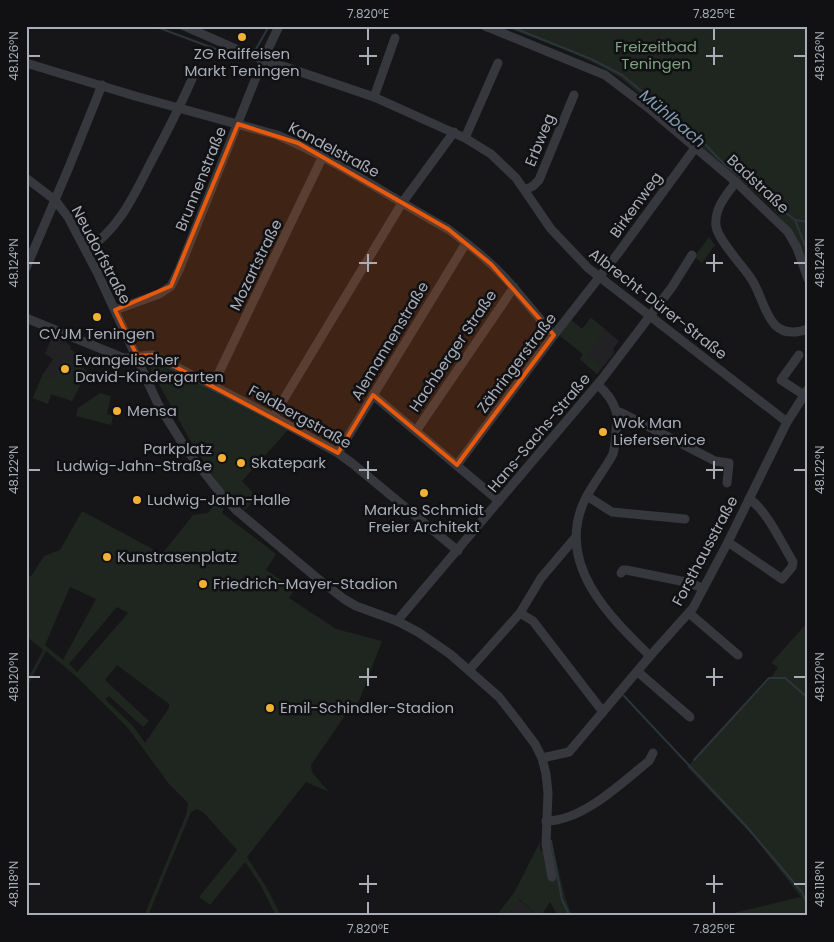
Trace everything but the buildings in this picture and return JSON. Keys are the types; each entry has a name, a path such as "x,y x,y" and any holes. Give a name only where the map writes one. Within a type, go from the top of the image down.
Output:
{"street":[{"name":"Albrecht-Dürer-Straße","path":"184,26 197,29 250,56 374,97 454,132 491,154 516,178 551,229 570,252 600,278 787,422"},
{"name":"Brunnenstraße","path":"115,310 159,294 170,286 179,270 263,60 280,26"},
{"name":"Badstraße","path":"486,26 605,75 651,110 736,182 788,232 797,248 808,279"},
{"path":"374,97 395,38"},
{"name":"Kandelstraße","path":"26,63 277,135 298,143 448,230 466,243 514,287 554,335"},
{"path":"466,138 498,63"},
{"path":"86,250 110,231 126,210 180,108 195,72"},
{"path":"26,268 102,85"},
{"name":"Erbweg","path":"525,190 539,180 574,95"},
{"path":"273,417 402,203 454,132"},
{"name":"Birkenweg","path":"600,278 695,148"},
{"name":"Mozartstraße","path":"213,385 323,156"},
{"name":"Neudorfstraße","path":"26,178 55,200 68,217 86,250 158,404 171,427 197,465 236,510 344,599 356,606 397,621 418,632 450,654 499,697 535,744 542,758"},
{"path":"736,182 717,211 716,229 751,278 769,317 776,326 796,333 808,329"},
{"name":"Alemannenstraße","path":"338,453 466,243"},
{"name":"Hans-Sachs-Straße","path":"397,621 598,385 672,287 692,255"},
{"name":"Zähringerstraße","path":"457,465 554,335 600,278"},
{"name":"Hachberger Straße","path":"416,431 514,287"},
{"name":"Feldbergstraße","path":"26,318 121,357 132,358 153,355 273,417 338,453 458,551"},
{"name":"Forsthausstraße","path":"542,758 569,752 689,613 728,542 787,422 806,392 781,380 799,355"},
{"path":"598,385 605,391 616,411 613,454 587,496 579,515 575,538 579,562 598,600 616,622 650,656"},
{"path":"373,395 499,501"},
{"path":"616,411 622,412 715,462 729,463 727,483"},
{"path":"587,496 612,512 685,519"},
{"path":"728,542 782,579 792,567 793,562 757,504 749,499"},
{"path":"469,670 520,613 540,578 575,538"},
{"path":"621,574 623,570 626,570 686,582 703,588"},
{"path":"520,613 533,621 603,712"},
{"path":"689,613 738,654"},
{"path":"638,672 690,717"},
{"path":"546,821 558,821 597,801 649,761 653,753"},
{"path":"542,758 548,793 546,844 552,877"}],"highlighted area":[{"path":"238,124 298,143 448,229 491,264 554,335 457,465 373,395 338,453 153,355 137,356 115,310 171,286"}],"shaded area":[{"path":"591,318 619,341 613,349 615,352 597,374 580,359 583,354 559,335 571,320 582,329"},
{"name":"Evangelischer David-Kindergarten","path":"53,334 63,340 60,345 64,341 71,346 70,349 87,357 82,366 87,372 72,401 51,394 48,404 33,398 43,374 53,359 45,354"},
{"path":"518,899 539,916 508,916"}],"green space":[{"name":"Freizeitbad Teningen","path":"503,26 808,26 808,269 792,233 773,209 622,79 579,56"},
{"path":"709,237 715,245 702,263 694,257"},
{"path":"591,318 605,329 602,336 587,355 602,367 597,374 580,359 583,354 559,335 571,320 582,329"},
{"name":"Evangelischer David-Kindergarten","path":"64,360 73,364 78,363 87,372 72,401 51,394 48,404 33,398 43,374 52,379"},
{"path":"146,361 171,367 288,430 242,481 257,497 245,510 222,489 191,442"},
{"path":"100,393 111,396 107,414 113,416 111,425 76,416 78,408"},
{"path":"216,502 224,509 222,513 276,554 266,570 295,589 289,598 336,629 382,641 357,706 353,704 311,765 312,772 329,792 306,782 247,857 268,890 281,916 276,916 260,884 245,862 210,905 199,897 237,850 204,813 197,809 191,812 148,916 144,916 186,815 188,803 169,784 128,728 78,678 46,651 26,689 26,682 43,650 26,636 26,579 32,575 44,556 60,550 82,511 162,554 193,515 208,513","holes":["70,587 96,599 63,660 45,645","117,607 128,613 77,672 69,664","117,665 169,704 169,708 145,743 133,726 105,699 109,696 143,727 149,721 105,680"]},
{"path":"808,622 808,916 721,916 801,897 754,837 687,767 770,679 778,667 771,663"},
{"path":"540,842 540,850 555,856 565,897 572,916 558,916 550,902 541,916 539,916 519,899 508,916 496,916 514,893"}],"waterway":[{"name":"Mühlbach","path":"154,26 229,54 238,53"},
{"name":"Mühlbach","path":"250,51 256,49 269,26"},
{"name":"Mühlbach","path":"509,26 591,59 622,75 699,138 725,165 795,220 808,253"},
{"path":"795,220 808,222"},
{"path":"694,760 769,678 785,678 808,698"},
{"path":"624,696 746,826 802,892 808,907"},
{"path":"551,841 562,900 570,916"}],"place":[{"name":"ZG Raiffeisen Markt Teningen","path":"242,37"},
{"name":"CVJM Teningen","path":"97,317"},
{"name":"Evangelischer David-Kindergarten","path":"65,369"},
{"name":"Mensa","path":"117,411"},
{"name":"Wok Man Lieferservice","path":"603,432"},
{"name":"Parkplatz Ludwig-Jahn-Straße","path":"222,458"},
{"name":"Skatepark","path":"241,463"},
{"name":"Markus Schmidt Freier Architekt","path":"424,493"},
{"name":"Ludwig-Jahn-Halle","path":"137,500"},
{"name":"Kunstrasenplatz","path":"107,557"},
{"name":"Friedrich-Mayer-Stadion","path":"203,584"},
{"name":"Emil-Schindler-Stadion","path":"270,708"}]}
